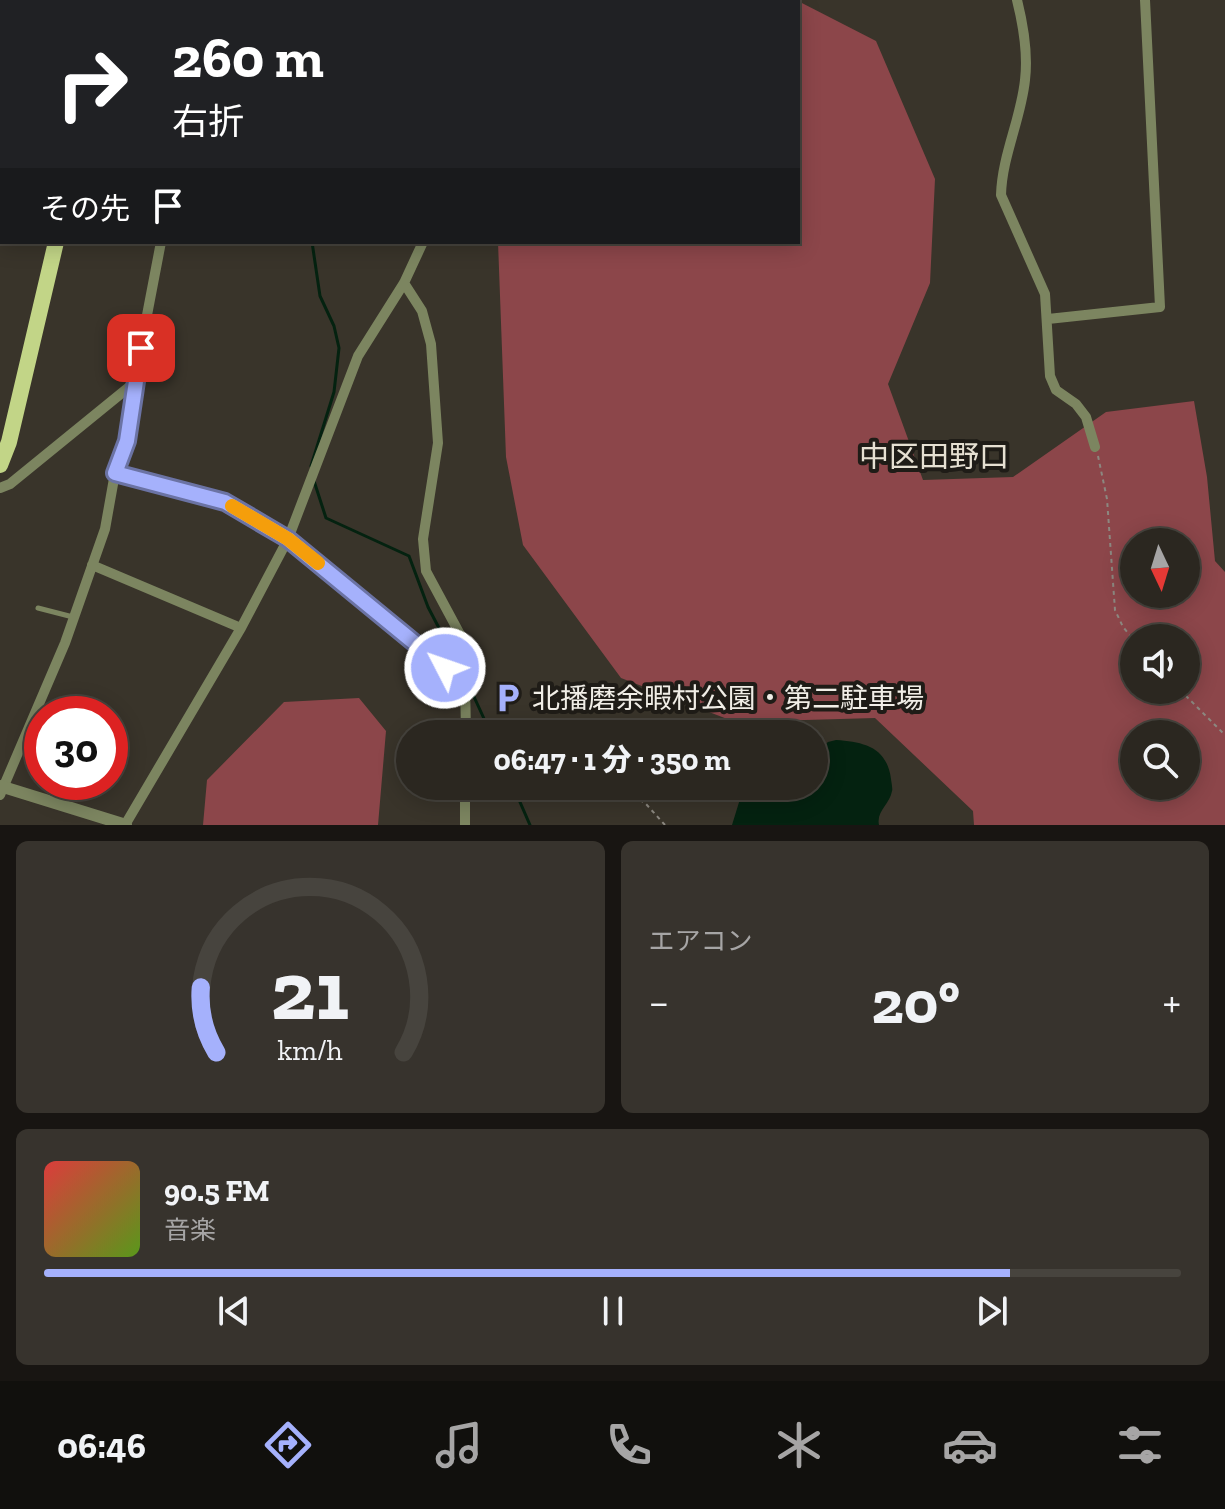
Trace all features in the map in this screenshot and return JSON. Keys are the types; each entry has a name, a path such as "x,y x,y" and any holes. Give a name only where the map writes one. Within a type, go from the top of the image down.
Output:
{"main road":[{"path":"0,465 9,442 56,244"}],"street":[{"path":"1017,0 1025,78 1001,178 1001,195 1045,294 1050,376 1056,390 1076,404 1086,417 1095,447"},
{"path":"1048,319 1160,307 1145,0"},
{"path":"161,244 134,383 127,441 115,473 105,529 74,617 1,790 125,825 241,628 288,539 358,356 404,283 422,244"},
{"path":"404,283 422,311 431,344 438,443 423,539 426,571 462,638 469,658 466,720"},
{"path":"0,488 10,484 134,383"},
{"path":"115,473 225,502 288,539 434,659 465,692"},
{"path":"92,565 241,628"},
{"path":"465,800 465,825"}],"lane":[{"path":"38,608 74,617"}],"path":[{"path":"1095,447 1107,499 1115,610 1122,624"},
{"path":"1194,704 1225,735"},
{"path":"640,800 665,825"}],"shaded area":[{"path":"800,2 876,41 935,179 930,283 888,384 923,480 1013,477 1106,412 1194,401 1207,477 1215,561 1225,572 1225,825 974,825 973,811 875,718 730,720 621,678 523,545 506,457 498,244 800,244"},
{"path":"359,698 386,731 378,825 203,825 207,780 284,702"},
{"path":"828,742 856,742 872,748 885,760 892,790 879,816 879,825 732,825 740,800 828,800"}],"waterway":[{"path":"311,466 334,392 339,348 334,326 320,296 312,244"},
{"path":"314,481 326,518 409,556 428,607 463,674"},
{"path":"470,688 485,720"},
{"path":"519,800 530,825"}],"slow traffic":[{"path":"232,506 288,539 318,563"}],"place":[{"name":"北播磨余暇村公園・第二駐車場","path":"508,698"}],"district":[{"name":"中区田野口","path":"934,457"}],"route":[{"path":"141,348 127,441 115,473 225,502 288,539 445,668"}]}
